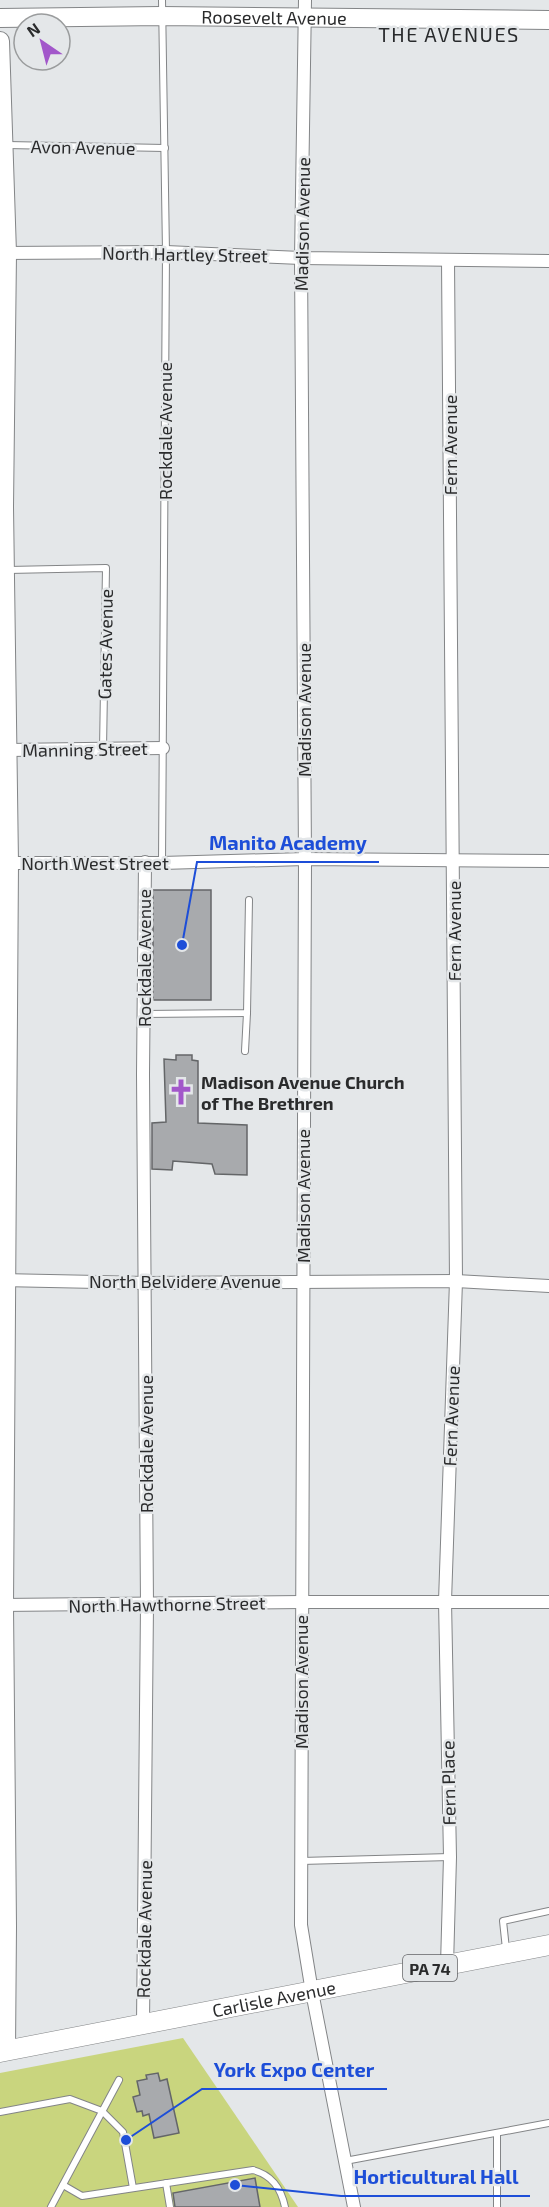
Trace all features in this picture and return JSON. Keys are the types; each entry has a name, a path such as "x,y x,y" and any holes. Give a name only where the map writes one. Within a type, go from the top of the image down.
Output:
{"main road":[{"name":"Carlisle Avenue","path":"3,2052 549,1945"}],"street":[{"name":"Madison Avenue","path":"305,0 301,258 305,859 301,1925 354,2207"},
{"name":"Roosevelt Avenue","path":"0,18 161,8 305,18 549,20"},
{"path":"0,41 3,253 2,507 8,750 5,863 2,1606 3,2052"},
{"name":"North Hartley Street","path":"3,253 166,252 301,258 549,261"},
{"name":"Fern Avenue","path":"445,1601 456,1281 448,260"},
{"name":"Manning Street","path":"8,750 163,748"},
{"name":"North West Street","path":"5,863 162,863 305,859 549,861"},
{"name":"Rockdale Avenue","path":"142,2025 147,1605 143,1014 145,862"},
{"name":"North Belvidere Avenue","path":"4,1280 456,1281 549,1286"},
{"name":"Fern Place","path":"445,1601 450,1857 447,1965"},
{"name":"North Hawthorne Street","path":"2,1606 302,1602 549,1602"}],"lane":[{"name":"Rockdale Avenue","path":"161,8 166,252 162,863"},
{"name":"Avon Avenue","path":"2,145 165,148"},
{"name":"Gates Avenue","path":"5,570 106,568 103,749"},
{"path":"245,1052 249,900"},
{"path":"143,1014 246,1012"},
{"path":"300,1861 450,1857"},
{"path":"507,1953 503,1921 549,1911"},
{"path":"51,2207 118,2080"},
{"path":"0,2112 70,2099 102,2111 123,2132 133,2188"},
{"path":"345,2161 549,2123"},
{"path":"496,2207 497,2133"},
{"path":"63,2185 82,2196 253,2170 267,2174 283,2196 285,2207"},
{"path":"166,2183 170,2207"}],"green space":[{"path":"183,2038 298,2207 0,2207 0,2073"}],"building":[{"path":"153,890 211,890 211,1000 153,1000"},
{"name":"Madison Avenue Church of The Brethren","path":"176,1055 192,1055 192,1060 198,1061 198,1123 247,1125 247,1175 215,1174 212,1164 173,1161 172,1170 152,1169 152,1123 166,1122 164,1059 176,1060"},
{"path":"158,2073 160,2081 167,2079 179,2133 154,2138 149,2114 143,2116 142,2111 137,2112 133,2097 140,2095 137,2081 147,2079 146,2075"},
{"path":"255,2178 260,2207 175,2207 173,2193"}],"place":[{"name":"Manito Academy","path":"182,945"},
{"name":"Madison Avenue Church of The Brethren","path":"181,1092"},
{"name":"York Expo Center","path":"126,2140"},
{"name":"Horticultural Hall","path":"235,2185"}],"district":[{"name":"THE AVENUES","path":"449,34"}]}
